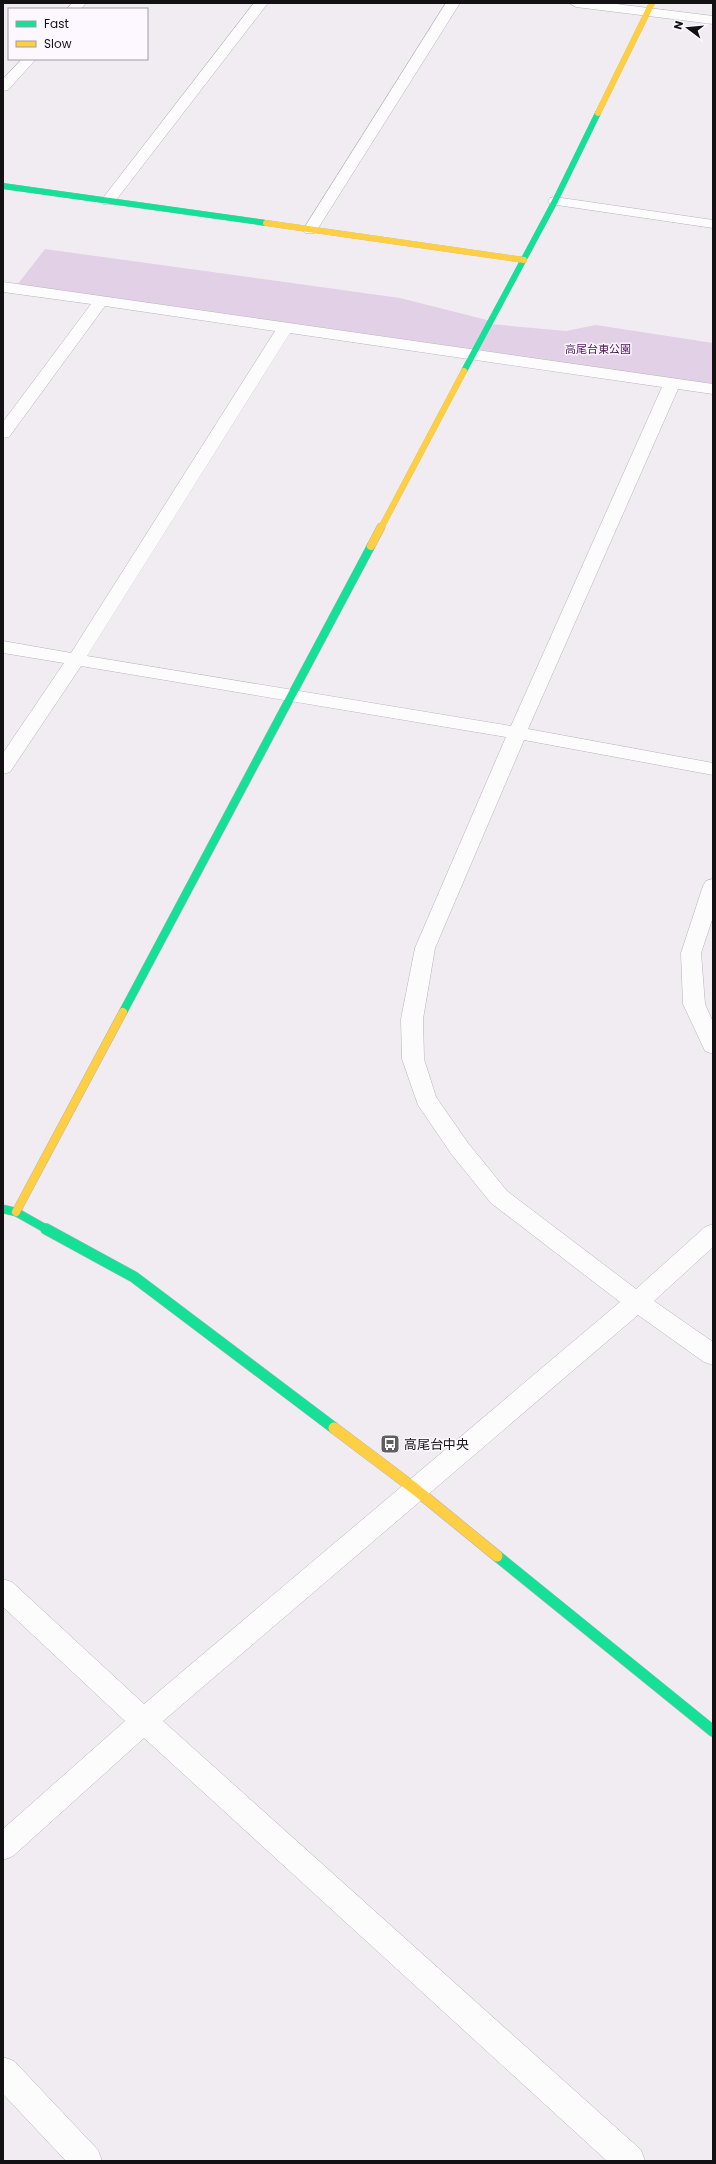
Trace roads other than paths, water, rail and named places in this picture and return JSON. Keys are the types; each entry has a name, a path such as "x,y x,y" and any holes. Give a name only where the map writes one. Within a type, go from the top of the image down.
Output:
{"street":[{"path":"108,201 261,3"},
{"path":"310,230 453,3"},
{"path":"576,3 650,8 713,20"},
{"path":"16,1212 524,260 555,201 650,8"},
{"path":"3,87 27,60"},
{"path":"3,186 524,260"},
{"path":"555,201 713,224"},
{"path":"3,287 713,389"},
{"path":"3,433 101,301"},
{"path":"3,768 76,659 285,328"},
{"path":"672,383 517,733 424,948 412,1019 413,1059 426,1100 460,1149 499,1197 637,1302 713,1356"},
{"path":"3,647 517,733 713,768"},
{"path":"713,886 691,953 694,1004 713,1046"},
{"path":"3,1209 16,1212 134,1276 415,1489 713,1731"},
{"path":"3,1847 144,1721 415,1489 637,1302 713,1234"},
{"path":"3,1590 144,1721 630,2161"},
{"path":"3,2072 87,2161"}],"place":[{"name":"高尾台中央","path":"390,1444"}],"park label":[{"name":"高尾台東公園","path":"598,349"}]}
